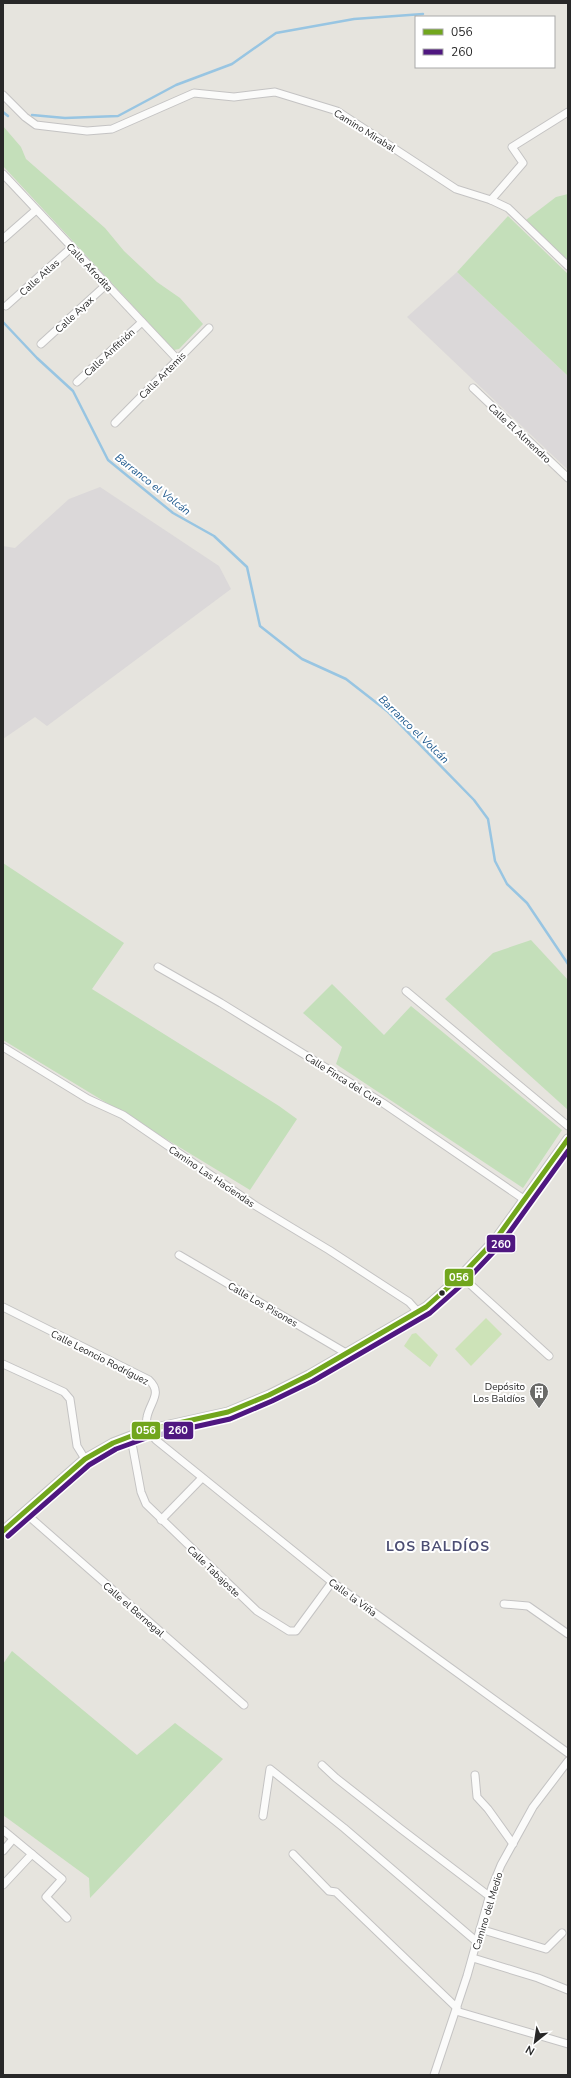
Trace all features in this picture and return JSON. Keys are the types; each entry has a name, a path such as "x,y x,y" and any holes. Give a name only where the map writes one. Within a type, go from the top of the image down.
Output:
{"main road":[{"path":"3,1531 85,1459 113,1443 131,1438 147,1430 228,1412 282,1389 418,1312 443,1293 496,1239 568,1139"}],"street":[{"name":"Camino Mirabal","path":"3,96 25,117 36,125 87,131 112,129 194,93 234,97 275,92 337,111 456,189 491,200 508,208 568,266"},
{"path":"491,200 523,163 512,147 568,112"},
{"name":"Calle Afrodita","path":"3,174 178,360"},
{"path":"3,239 36,210"},
{"name":"Calle Atlas","path":"6,306 72,247"},
{"name":"Calle Ayax","path":"42,344 107,284"},
{"name":"Calle Anfitrión","path":"77,382 142,322"},
{"name":"Calle Artemis","path":"115,423 209,328"},
{"name":"Calle El Almendro","path":"473,388 568,478"},
{"name":"Calle Finca del Cura","path":"158,967 221,1003 383,1103 525,1200"},
{"path":"406,991 568,1126"},
{"name":"Camino Las Haciendas","path":"3,1047 88,1099 123,1115 256,1206 329,1250 409,1302 418,1312"},
{"name":"Calle Los Pisones","path":"179,1255 346,1353"},
{"path":"461,1276 549,1356"},
{"name":"Calle Leoncio Rodríguez","path":"3,1307 148,1380 154,1386 156,1391 146,1418 147,1430"},
{"path":"3,1364 64,1392 70,1399 77,1446 85,1459"},
{"name":"Calle la Viña","path":"147,1430 202,1478 332,1582 568,1753"},
{"name":"Calle Tabajoste","path":"131,1438 141,1492 146,1504 257,1611 290,1631 296,1631 332,1582"},
{"path":"161,1520 202,1478"},
{"name":"Calle el Bernegal","path":"24,1512 244,1705"},
{"path":"504,1604 528,1606 568,1634"},
{"name":"Camino del Medio","path":"434,2075 457,2009 490,1896 501,1865 533,1807 568,1761"},
{"path":"322,1765 400,1829 490,1896"},
{"path":"263,1816 270,1768 344,1828 477,1942"},
{"path":"475,1775 477,1797 488,1809 513,1844"},
{"path":"3,1830 62,1880 46,1897 67,1918"},
{"path":"3,1851 13,1839"},
{"path":"3,1885 32,1854"},
{"path":"293,1854 329,1891 336,1892 457,2009 568,2044"},
{"path":"480,1929 546,1949 562,1933"},
{"path":"473,1958 538,1978 568,1990"}],"shaded area":[{"path":"457,272 568,376 568,470 407,317"},
{"path":"100,487 219,566 231,589 47,726 35,717 3,739 3,546 15,548 69,499"}],"green space":[{"path":"3,126 21,147 26,159 105,228 124,251 157,282 180,298 203,324 179,349 174,350 3,166"},
{"path":"568,194 568,266 522,223 556,197"},
{"path":"508,216 568,274 568,376 457,272"},
{"path":"3,863 124,943 92,989 279,1106 297,1119 250,1190 3,1040"},
{"path":"531,940 568,980 568,1110 445,999 493,953"},
{"path":"332,984 384,1035 411,1006 562,1130 523,1188 336,1064 342,1047 303,1013"},
{"path":"486,1318 502,1334 471,1366 455,1349"},
{"path":"416,1333 438,1355 430,1367 404,1346 412,1334"},
{"path":"12,1651 137,1755 175,1723 223,1759 90,1898 89,1878 3,1815 3,1664"}],"waterway":[{"path":"32,115 65,118 118,116 176,85 232,64 276,33 354,19 423,14"},
{"path":"3,112 8,116"},
{"name":"Barranco el Volcán","path":"3,322 37,358 73,391 108,460 173,513 214,536 247,567 260,626 302,659 346,679 387,711 474,800 488,819 495,861 507,884 527,903 568,964"}],"transit line":[{"name":"056","path":"3,1531 85,1459 113,1443 147,1430 228,1412 269,1395 309,1375 426,1307 461,1276 496,1239 568,1139"},
{"name":"260","path":"8,1536 89,1465 116,1449 149,1437 230,1419 272,1401 313,1381 430,1313 466,1281 501,1244 568,1151"}],"place":[{"name":"Depósito Los Baldíos","path":"539,1409"}],"district":[{"name":"LOS BALDÍOS","path":"438,1546"}]}
